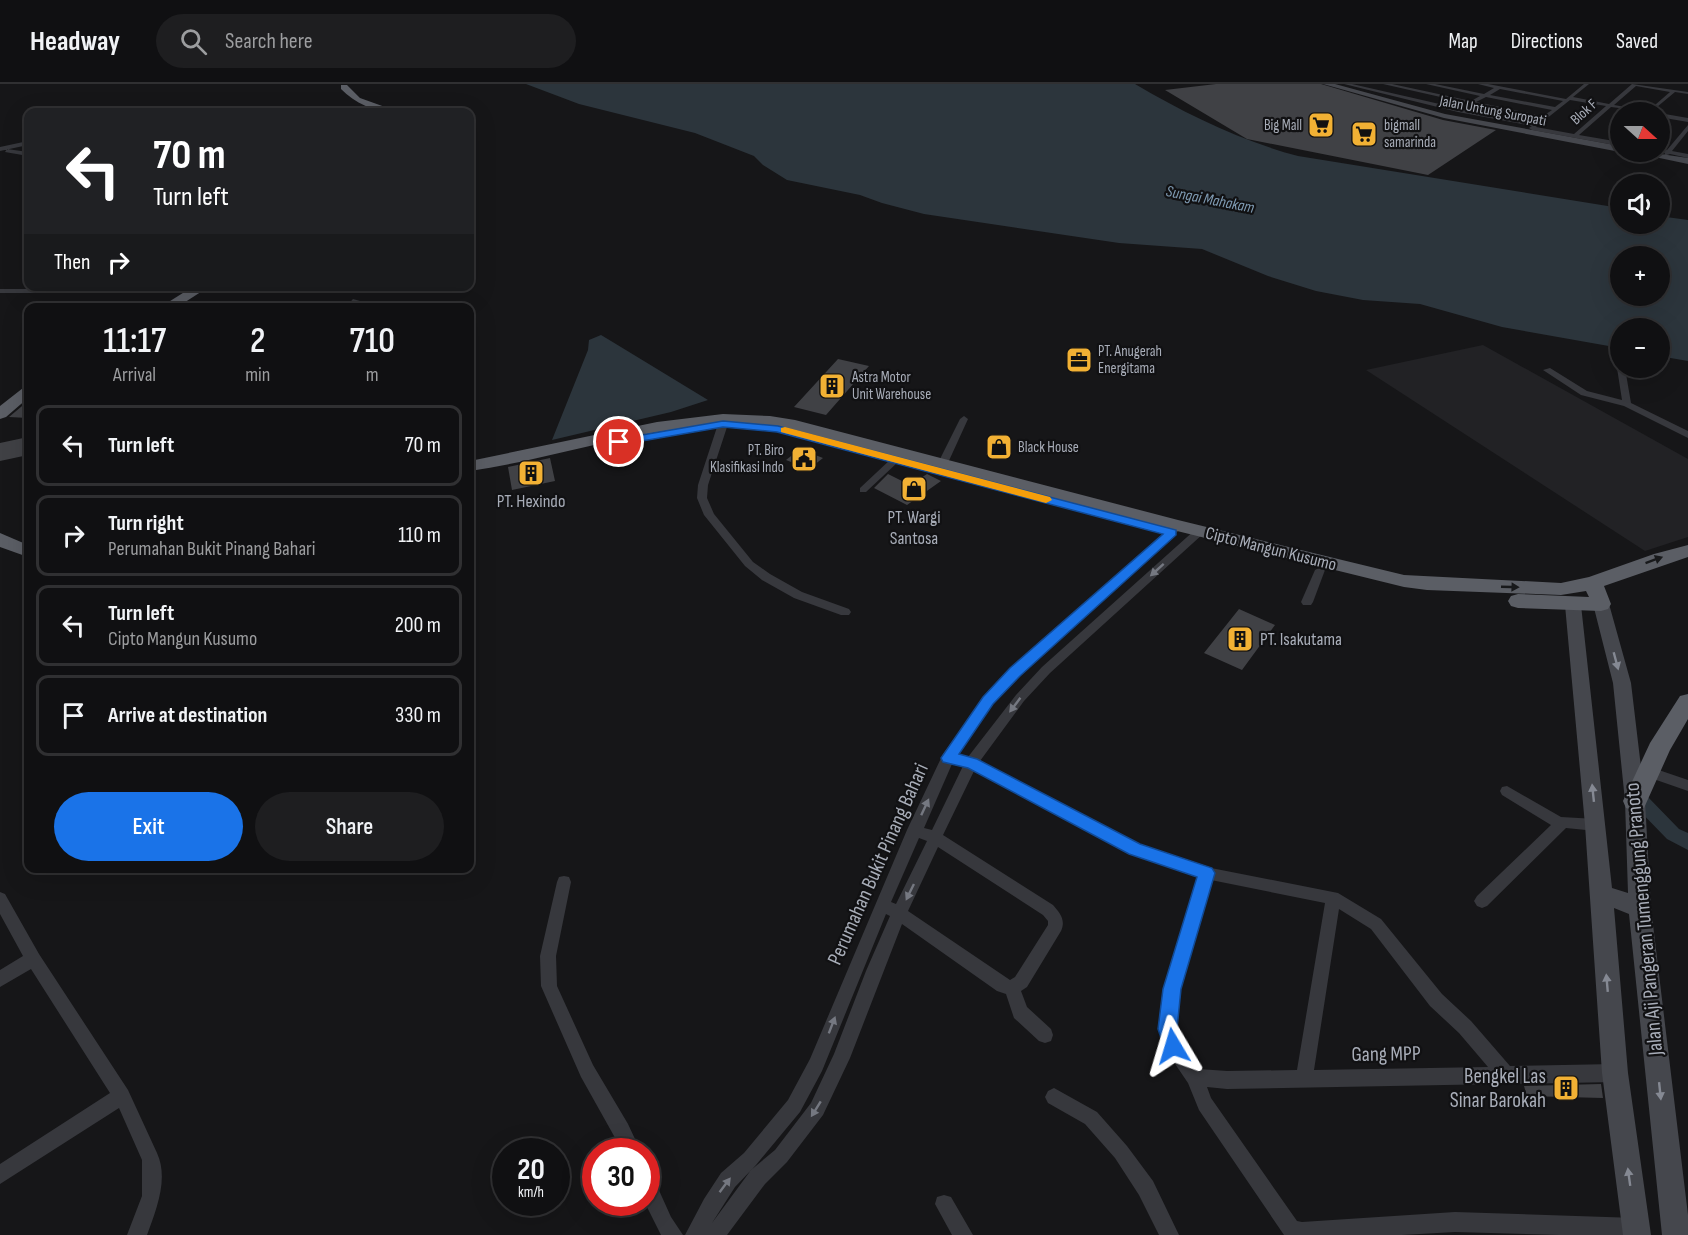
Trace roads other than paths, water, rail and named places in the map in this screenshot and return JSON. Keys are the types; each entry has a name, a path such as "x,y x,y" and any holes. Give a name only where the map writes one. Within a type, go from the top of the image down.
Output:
{"highway":[{"path":"373,108 347,99 340,90 344,85 357,100 382,108"},
{"path":"174,303 197,291"},
{"path":"187,303 206,291"},
{"path":"0,404 24,385"},
{"path":"0,414 24,394"},
{"name":"Cipto Mangun Kusumo","path":"474,465 680,423 734,416 795,425 1175,529"},
{"name":"Cipto Mangun Kusumo","path":"474,471 672,431 723,424 745,424 784,430 895,460 1175,529 1404,581 1427,584 1561,589 1593,583 1688,550"},
{"name":"Cipto Mangun Kusumo","path":"1196,534 1320,570 1423,593 1573,605 1601,604"},
{"path":"0,539 13,547 24,550"},
{"path":"0,552 24,559"},
{"path":"1593,583 1601,604"},
{"path":"1561,589 1573,605"},
{"path":"1635,801 1647,771 1672,723 1688,702"}],"main road":[{"name":"Jalan Untung Suropati","path":"1328,84 1412,105 1610,144"},
{"name":"Jalan Untung Suropati","path":"1337,84 1444,116 1610,144"},
{"path":"1670,154 1688,158"},
{"path":"1670,156 1688,158"},
{"name":"Jalan Aji Pangeran Tumenggung Pranoto","path":"1601,604 1622,683 1635,801 1640,908 1676,1235"},
{"name":"Jalan Aji Pangeran Tumenggung Pranoto","path":"1573,605 1596,825 1614,1073 1636,1231"},
{"path":"1600,894 1640,908"}],"street":[{"path":"1346,84 1359,91 1458,110 1610,144"},
{"path":"1359,91 1386,84 1543,118"},
{"path":"1428,84 1556,109"},
{"path":"1480,84 1609,105"},
{"path":"1517,91 1528,84"},
{"path":"1533,128 1587,84"},
{"path":"1635,84 1688,93"},
{"name":"Blok F","path":"1575,136 1635,84"},
{"path":"1458,110 1498,88"},
{"path":"1660,102 1674,91"},
{"path":"1670,117 1688,120"},
{"path":"1670,148 1688,128"},
{"path":"0,150 24,144"},
{"path":"0,150 24,153"},
{"path":"0,291 24,291"},
{"path":"1547,370 1584,393 1627,404 1688,435"},
{"path":"1623,378 1627,404"},
{"path":"942,465 964,419"},
{"path":"723,424 702,485 702,498 709,516 749,564 766,578 798,594 845,612"},
{"path":"863,490 895,460"},
{"name":"Perumahan Bukit Pinang Bahari","path":"695,1235 728,1180 750,1159 794,1106 816,1065 914,830 948,758 988,701 1015,672 1175,529"},
{"name":"Perumahan Bukit Pinang Bahari","path":"715,1235 758,1177 781,1156 817,1109 841,1058 899,913 971,764 1020,698 1046,670 1196,534"},
{"path":"1307,602 1320,570"},
{"path":"948,758 971,764 1134,849 1206,873 1333,897 1376,924 1436,1000 1465,1027 1505,1074"},
{"path":"1647,771 1688,786"},
{"path":"1507,791 1561,824"},
{"path":"1482,901 1561,824 1569,821 1596,825"},
{"path":"882,905 899,913 1003,986 1012,988 1021,982 1056,926 1055,918 1048,910 936,838 914,830"},
{"path":"1206,873 1172,989 1167,1029 1173,1046 1194,1077 1205,1104 1291,1229 1302,1232 1455,1222 1636,1231"},
{"path":"564,882 548,956 549,986 587,1071 626,1138"},
{"path":"1304,1078 1333,897"},
{"path":"0,899 33,959 122,1096 151,1159 151,1196 137,1235"},
{"path":"0,979 33,959"},
{"path":"1012,988 1020,1012 1045,1035"},
{"name":"Gang MPP","path":"1194,1077 1227,1080 1614,1073"},
{"path":"0,1175 122,1096"},
{"path":"1054,1096 1091,1118 1121,1152 1146,1188 1169,1235"},
{"path":"944,1204 963,1235"},
{"path":"660,1215 673,1235"}],"water":[{"name":"Sungai Mahakam","path":"526,84 1135,84 1214,126 1256,143 1298,156 1610,206 1610,234 1670,234 1670,218 1688,220 1688,361 1670,358 1670,318 1610,318 1610,346 1502,327 1420,304 1363,300 1316,291 1268,276 1202,249 1119,243 924,214 860,195 787,180 763,165 754,156 695,133 579,104"},
{"path":"601,335 708,400 671,412 552,440 588,350 589,340"}],"waterway":[{"path":"1640,800 1673,834 1688,842"}],"place":[{"name":"Big Mall","path":"1321,125"},
{"name":"bigmall samarinda","path":"1364,134"},
{"name":"PT. Anugerah Energitama","path":"1079,360"},
{"name":"Astra Motor Unit Warehouse","path":"832,386"},
{"name":"Black House","path":"999,447"},
{"name":"PT. Biro Klasifikasi Indo","path":"804,459"},
{"name":"PT. Hexindo","path":"531,473"},
{"name":"PT. Wargi Santosa","path":"914,489"},
{"name":"PT. Isakutama","path":"1240,639"},
{"name":"Bengkel Las Sinar Barokah","path":"1566,1088"}]}
